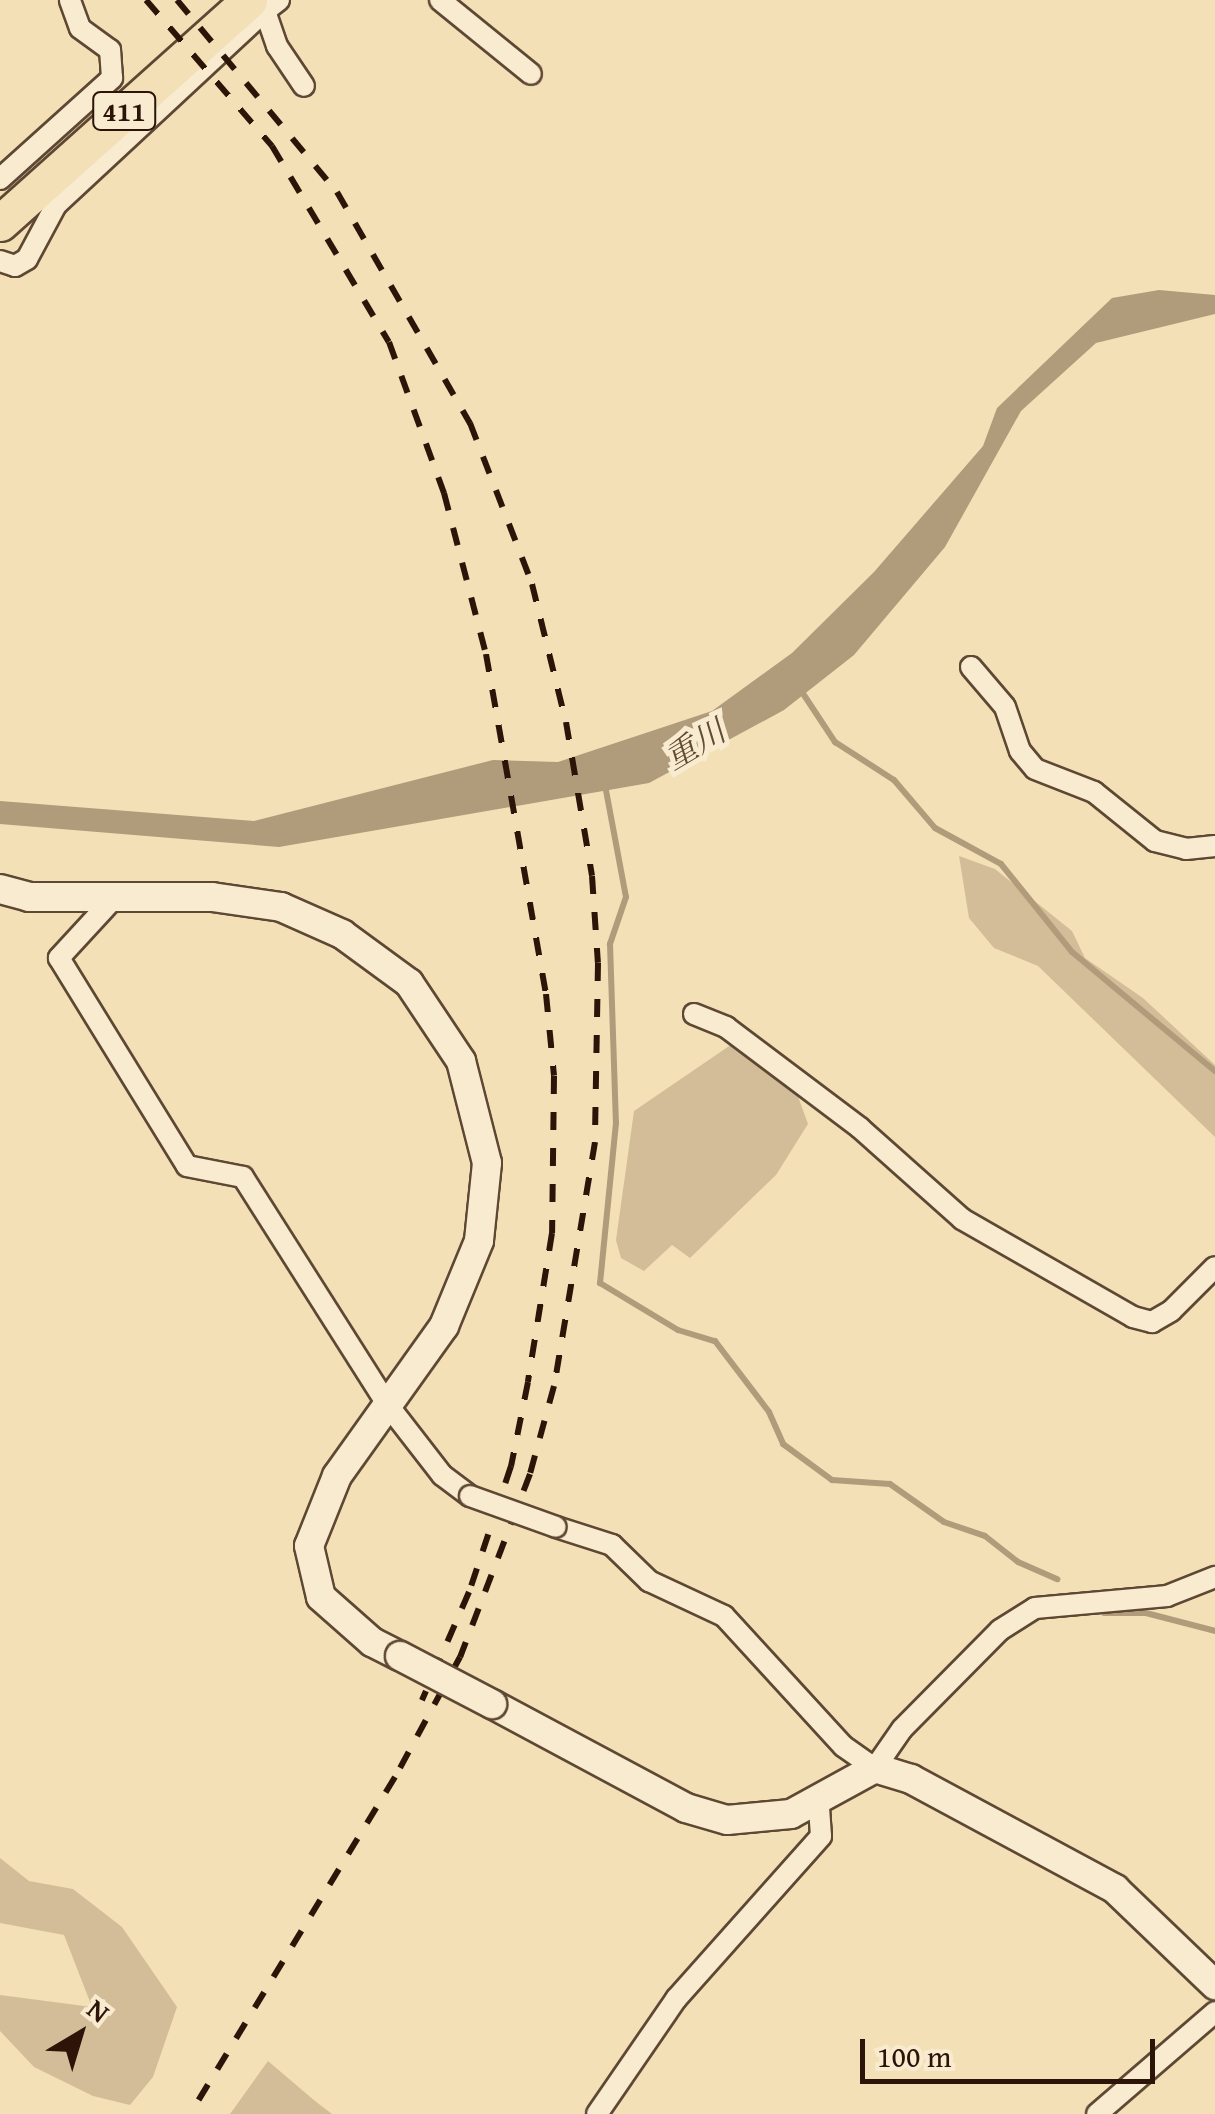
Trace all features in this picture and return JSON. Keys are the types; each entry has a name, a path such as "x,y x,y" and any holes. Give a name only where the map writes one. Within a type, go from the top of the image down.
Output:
{"highway":[{"name":"411","path":"0,223 264,4"}],"street":[{"path":"0,179 112,78 110,50 80,28 70,0"},
{"path":"440,0 530,74"},
{"path":"0,260 14,266 28,260 56,206 264,4 277,46 304,86"},
{"path":"971,667 1005,707 1020,750 1034,769 1094,792 1154,841 1186,849 1215,846"},
{"path":"0,889 29,897 250,900 313,919 410,983 461,1061 487,1163 479,1241 444,1326 321,1505 309,1546 321,1596 358,1632 400,1656 713,1816 791,1814 875,1768 902,1729 1000,1630 1035,1608 1167,1596 1215,1577"},
{"path":"115,897 59,958 187,1166 243,1177 387,1404 442,1475 470,1496 612,1545 649,1580 724,1616 830,1733 875,1768 910,1779 1115,1889 1215,1985"},
{"path":"694,1014 726,1026 860,1128 962,1219 1133,1317 1152,1322 1171,1311 1215,1267"},
{"path":"597,2114 676,1999 821,1836 818,1797"},
{"path":"1097,2114 1215,2012"}],"shaded area":[{"path":"959,856 995,869 1072,931 1085,958 1143,998 1215,1065 1215,1137 1038,966 994,948 969,918"},
{"path":"735,1042 795,1088 808,1124 776,1175 690,1258 672,1245 644,1271 621,1258 616,1240 634,1111"},
{"path":"0,1858 29,1881 73,1889 122,1927 177,2007 153,2077 130,2105 93,2096 34,2067 0,2031 0,1995 92,2007 64,1935 0,1923"},
{"path":"268,2061 315,2101 332,2114 230,2114"}],"water":[{"name":"重川","path":"1159,290 1215,295 1215,314 1096,343 1021,411 945,547 854,655 784,710 649,783 279,847 0,824 0,801 254,821 493,760 558,762 712,711 792,653 874,572 983,446 997,408 1112,298"}],"waterway":[{"path":"800,689 835,742 894,780 935,828 1001,864 1072,952 1215,1071"},
{"path":"605,785 626,897 610,944 616,1123 600,1283 678,1330 715,1341 769,1412 783,1444 832,1480 890,1484 944,1522 985,1536 1018,1562 1057,1579"},
{"path":"1104,1613 1146,1613 1215,1631"}],"railway":[{"path":"146,0 272,146 389,342 444,493 486,654 546,994 554,1076 552,1233 528,1382 511,1466 469,1592 422,1700"},
{"path":"177,0 337,192 470,423 532,584 566,722 592,876 598,963 595,1142 554,1386 530,1474 460,1657 395,1777 190,2114"}]}
